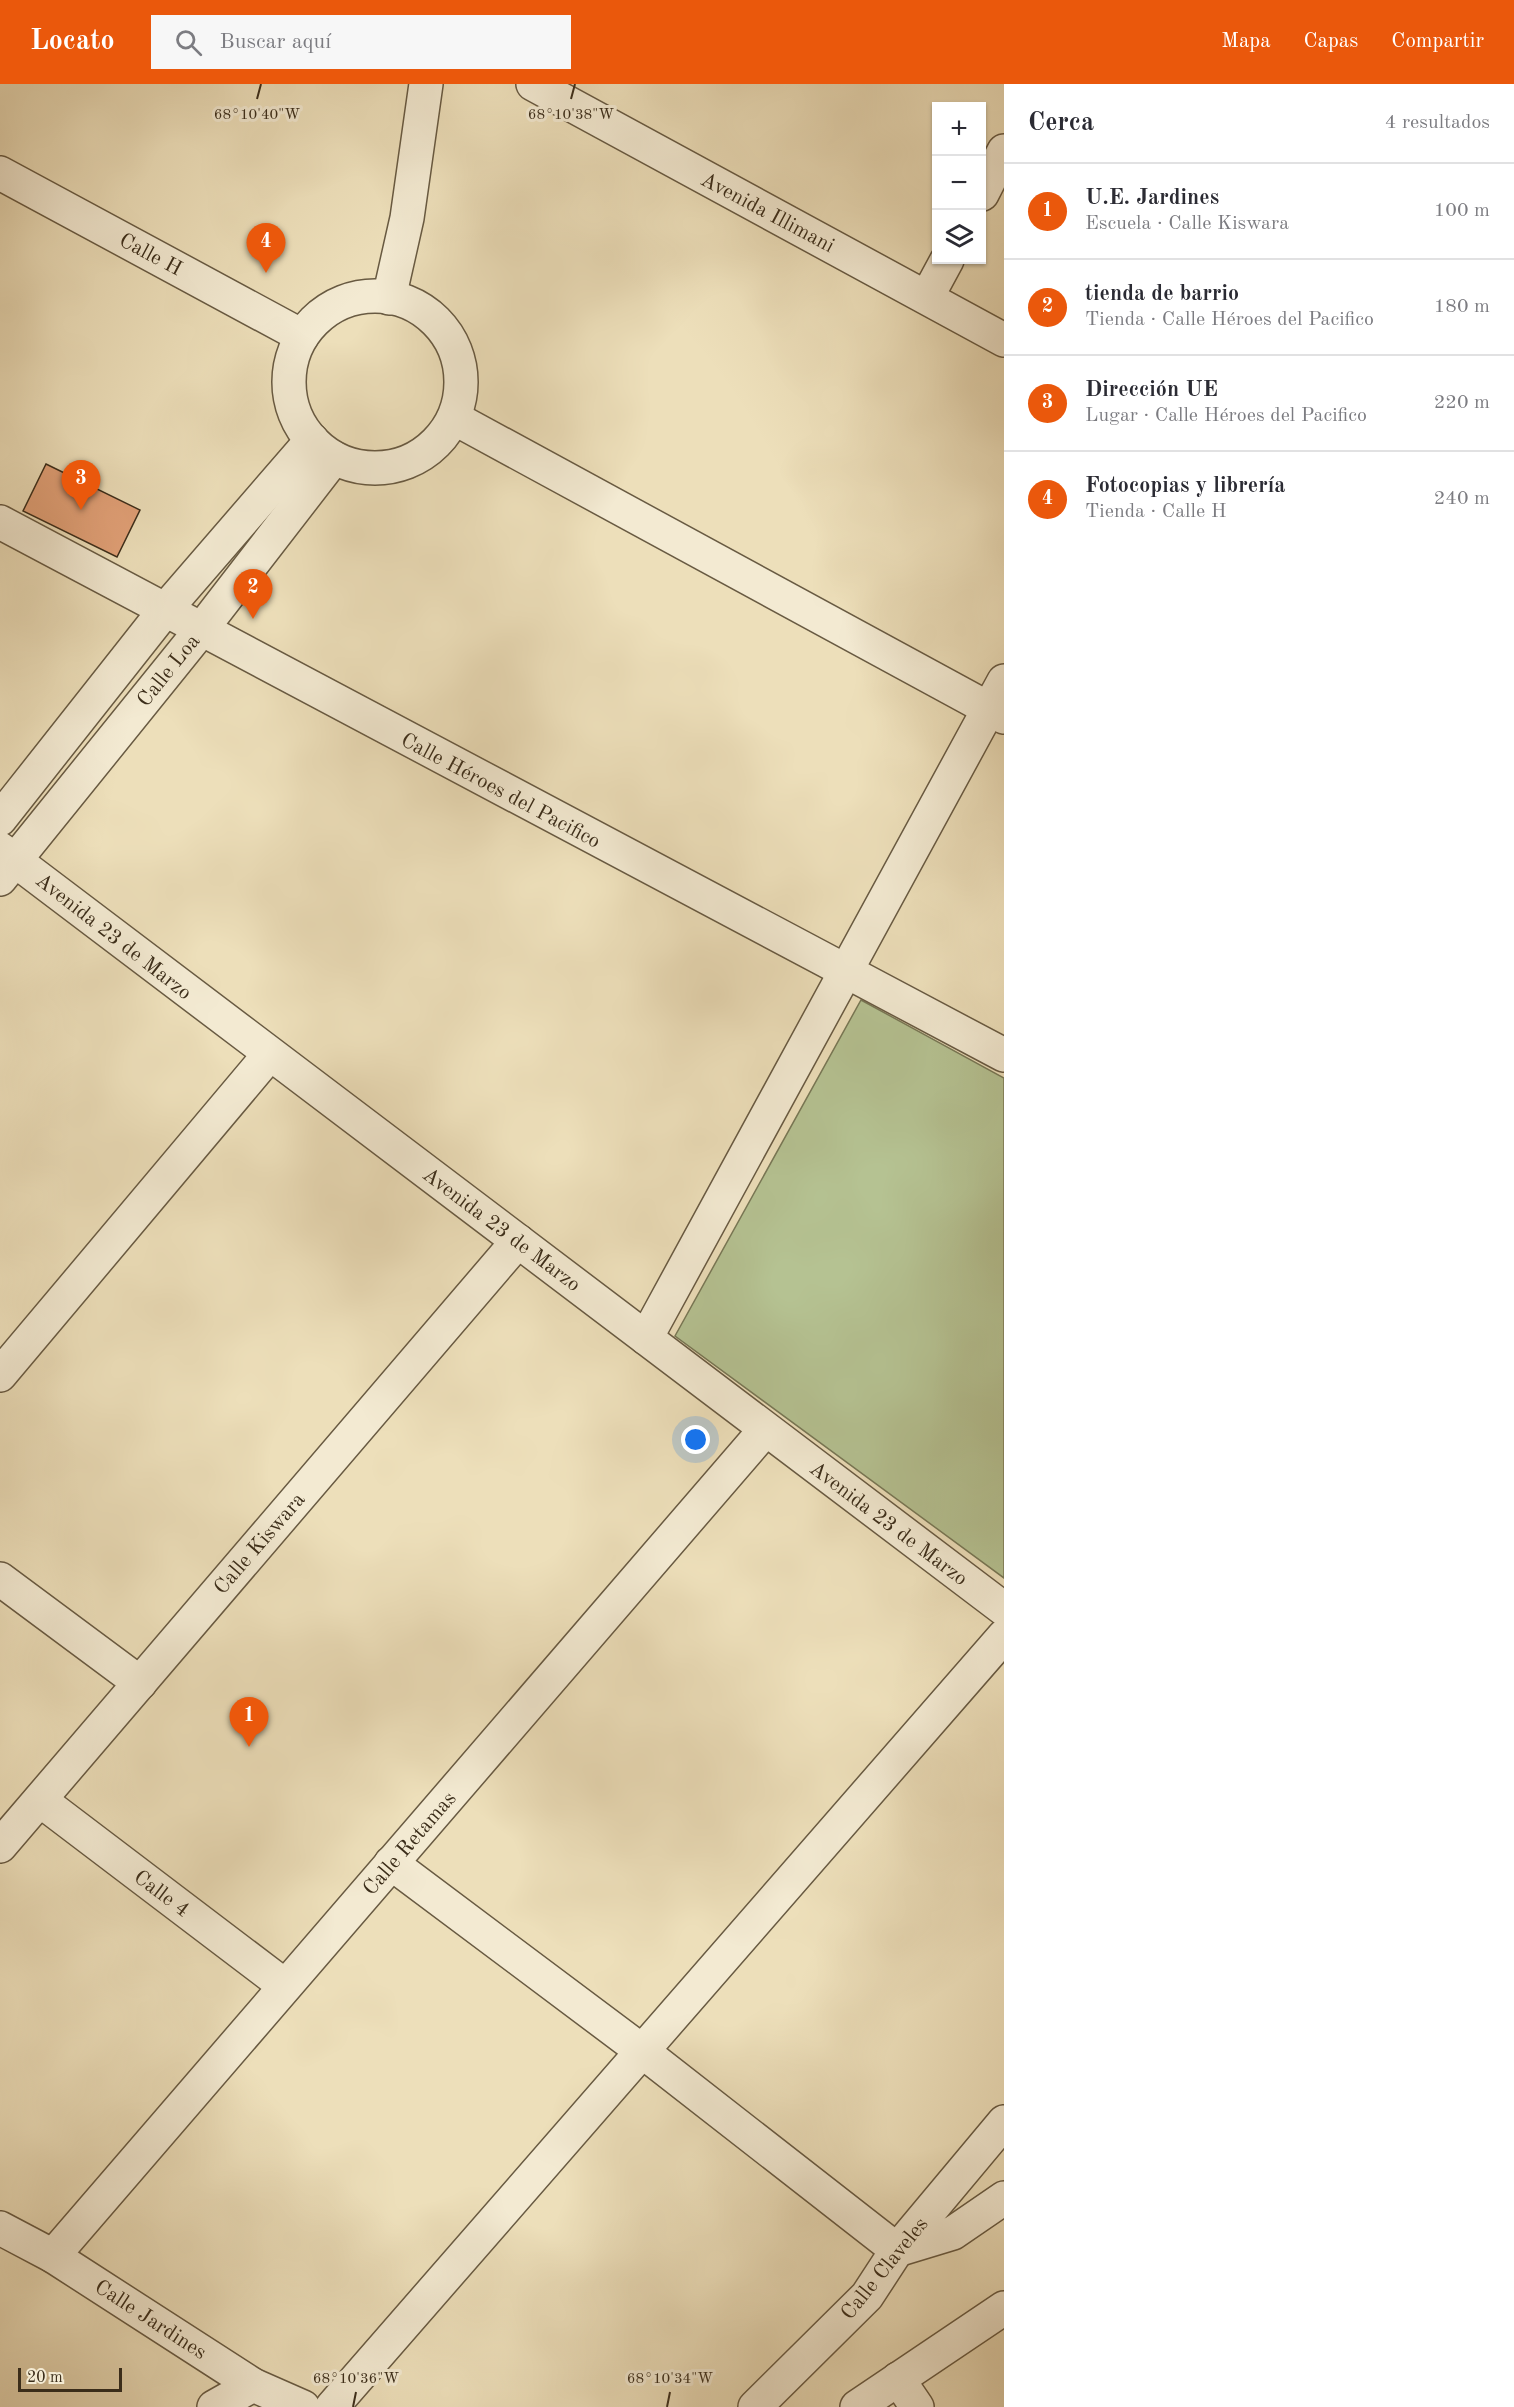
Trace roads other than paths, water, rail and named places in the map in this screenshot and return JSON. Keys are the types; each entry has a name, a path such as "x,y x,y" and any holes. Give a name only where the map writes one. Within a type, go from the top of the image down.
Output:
{"street":[{"path":"389,298 407,218 426,84"},
{"name":"Avenida Illimani","path":"533,84 1004,340"},
{"path":"986,185 1004,151"},
{"name":"Calle H","path":"0,173 302,336"},
{"path":"927,297 945,264"},
{"path":"364,297 389,298 412,305 435,320 451,341 460,366 461,392 454,418 438,441 416,459 389,468 360,467 323,449 296,417 289,389 291,361 302,336 319,317 340,304 364,297"},
{"path":"454,418 996,713"},
{"name":"Calle Loa","path":"0,819 165,610 323,449"},
{"name":"Calle Loa","path":"5,863 201,630 323,449"},
{"name":"Calle Héroes del Pacifico","path":"0,522 1004,1056"},
{"path":"646,1338 845,973 996,713 1004,681"},
{"name":"Avenida 23 de Marzo","path":"5,863 269,1055 518,1241 1004,1610"},
{"path":"0,1375 269,1055"},
{"name":"Calle Kiswara","path":"0,1846 518,1241"},
{"name":"Calle Retamas","path":"52,2256 765,1430"},
{"path":"0,1579 140,1683"},
{"path":"332,2407 1004,1636"},
{"name":"Calle 4","path":"40,1800 285,1986"},
{"path":"391,1863 642,2051 897,2250 953,2233 1004,2198"},
{"name":"Calle Claveles","path":"755,2407 867,2296 897,2250 1004,2122"},
{"name":"Calle Jardines","path":"0,2228 52,2256 253,2385 303,2407"},
{"path":"857,2407 1004,2308"},
{"path":"898,2379 917,2407"},
{"path":"214,2407 253,2385"}],"place":[{"name":"Fotocopias y librería","path":"266,273"},
{"name":"Dirección UE","path":"81,510"},
{"name":"tienda de barrio","path":"253,619"},
{"name":"U.E. Jardines","path":"249,1747"}]}
